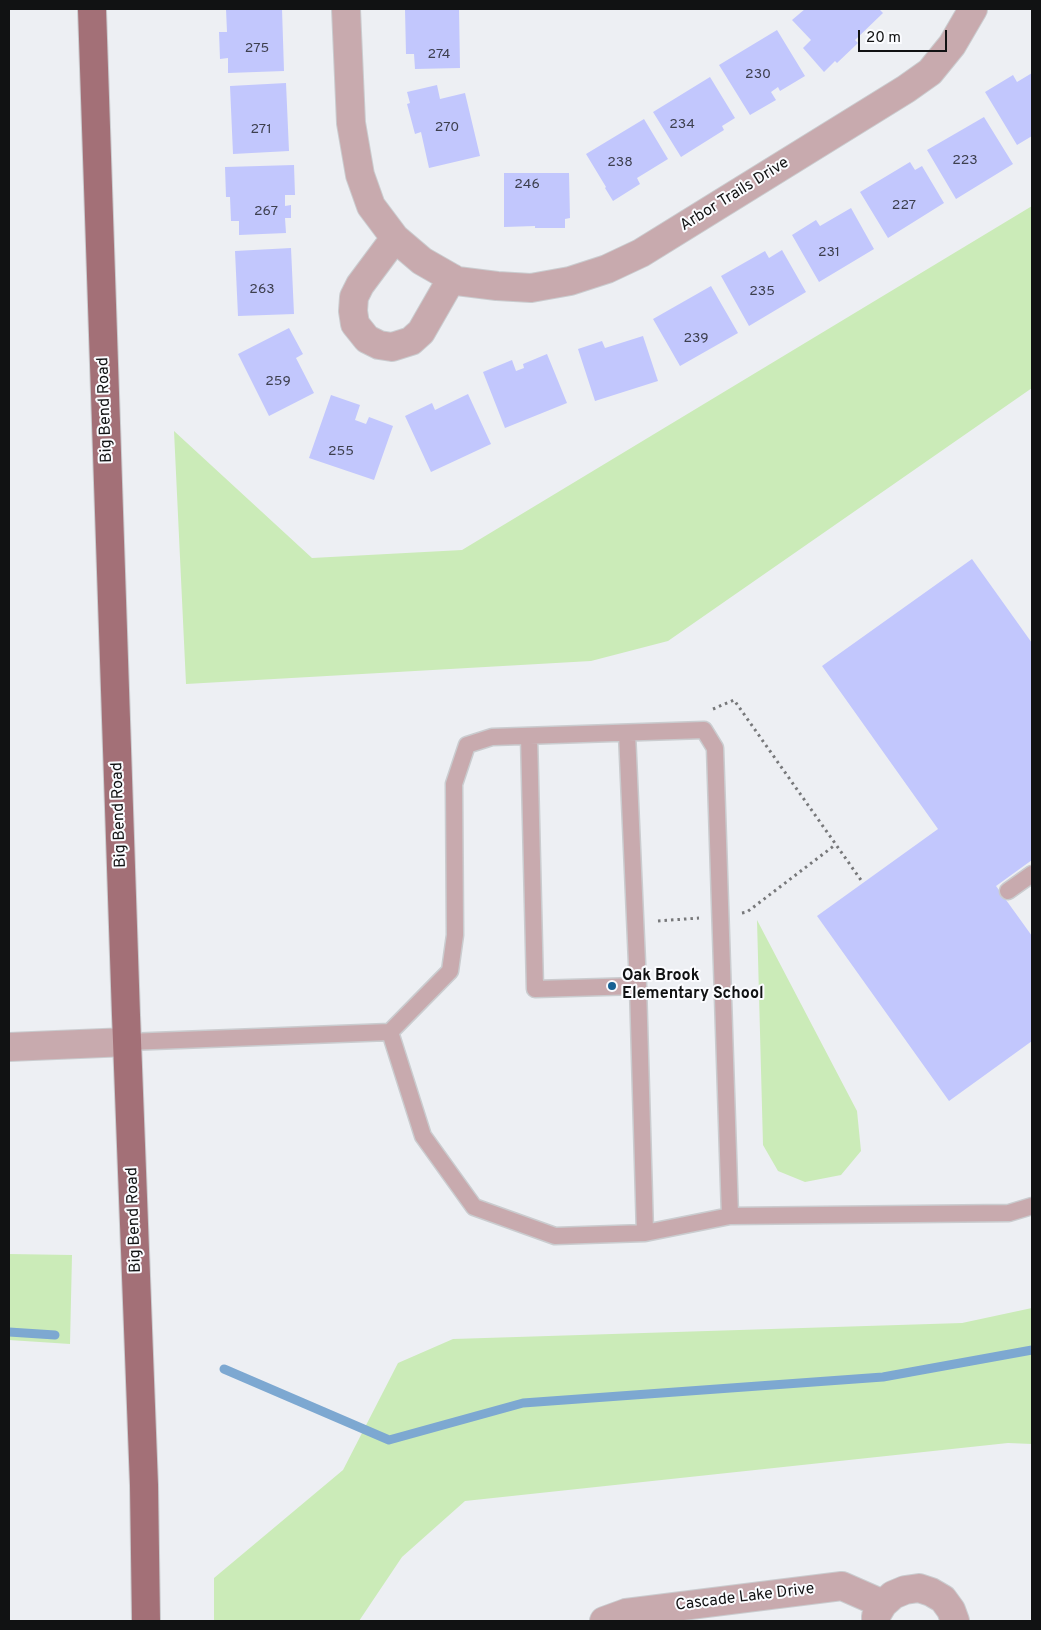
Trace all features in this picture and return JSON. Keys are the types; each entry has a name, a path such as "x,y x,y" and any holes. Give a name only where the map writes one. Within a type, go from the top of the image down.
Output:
{"main road":[{"name":"Big Bend Road","path":"92,9 127,1042 142,1411 146,1621"}],"street":[{"name":"Arbor Trails Drive","path":"346,9 351,123 360,175 371,206 395,238 422,261 457,281 531,288 570,281 607,269 641,253 906,89 930,72 952,45 973,9"},
{"path":"395,238 360,285 354,298 352,311 355,324 367,339 379,345 392,347 411,341 421,332 452,278"},
{"path":"9,1047 127,1042"},
{"name":"Cascade Lake Drive","path":"604,1621 626,1613 842,1586 879,1613 893,1595 899,1592 918,1588 931,1592 943,1599 951,1610 954,1621"}],"lane":[{"path":"127,1042 390,1032 450,971 455,935 454,784 467,746 492,737 704,730 715,748 730,1216"},
{"path":"627,733 638,986 645,1232"},
{"path":"529,736 535,989 638,986"},
{"path":"1008,891 1032,874"},
{"path":"390,1032 424,1136 474,1206 556,1236 645,1232 730,1216 1009,1213 1032,1206"}],"path":[{"path":"704,730 713,709 734,700 863,883"}],"green space":[{"path":"1032,206 1032,388 668,641 591,661 186,684 174,431 312,558 462,550"},
{"path":"757,920 857,1111 861,1151 841,1175 805,1182 778,1171 763,1145"},
{"path":"9,1254 72,1255 70,1344 9,1340"},
{"path":"1032,1308 1032,1444 1008,1443 465,1501 402,1557 359,1621 214,1621 214,1578 343,1470 398,1363 453,1339 962,1323"}],"building":[{"path":"226,9 282,9 284,71 228,73 228,58 220,59 219,32 227,32"},
{"path":"405,9 459,9 460,68 415,69 414,54 406,54"},
{"path":"805,9 879,9 883,13 855,40 858,43 837,63 835,61 824,72 803,48 811,40 792,20"},
{"path":"777,30 805,76 780,91 778,87 771,92 776,100 750,115 719,65"},
{"path":"1032,73 1032,136 1017,145 985,92 1013,75 1017,82"},
{"path":"710,77 735,118 722,126 724,130 681,157 653,112"},
{"path":"286,83 289,151 233,154 230,86"},
{"path":"437,85 440,99 465,93 480,156 429,168 421,132 415,134 407,104 410,103 407,92"},
{"path":"984,117 1013,164 956,199 927,150"},
{"path":"644,119 668,159 637,178 640,184 613,201 586,154"},
{"path":"910,162 915,170 922,166 944,203 888,238 860,192"},
{"path":"294,165 295,195 285,195 285,206 291,205 291,218 285,218 286,233 239,235 239,221 231,221 230,197 226,197 225,167"},
{"path":"504,173 569,173 570,218 565,219 565,228 535,228 535,226 504,227"},
{"path":"851,208 874,249 819,282 792,235 816,220 820,226"},
{"path":"291,248 294,314 238,316 235,251"},
{"path":"782,250 806,292 749,326 721,276 765,251 769,258"},
{"path":"711,286 738,333 680,366 653,319"},
{"path":"289,328 303,354 296,358 314,393 269,416 238,354"},
{"path":"643,336 658,381 595,401 578,349 602,341 605,348"},
{"path":"547,354 567,403 505,428 483,372 512,360 516,371 524,368 523,364"},
{"path":"468,394 491,444 431,472 405,416 432,403 435,410"},
{"path":"331,395 360,405 355,420 366,424 369,417 393,426 374,480 309,458"},
{"path":"972,559 1032,643 1032,860 996,886 1032,936 1032,1041 949,1101 817,916 938,829 822,666"}],"waterway":[{"path":"9,1332 55,1335"},
{"path":"224,1369 389,1440 523,1403 883,1377 1032,1350"}],"place":[{"name":"Oak Brook Elementary School","path":"612,986"}]}
